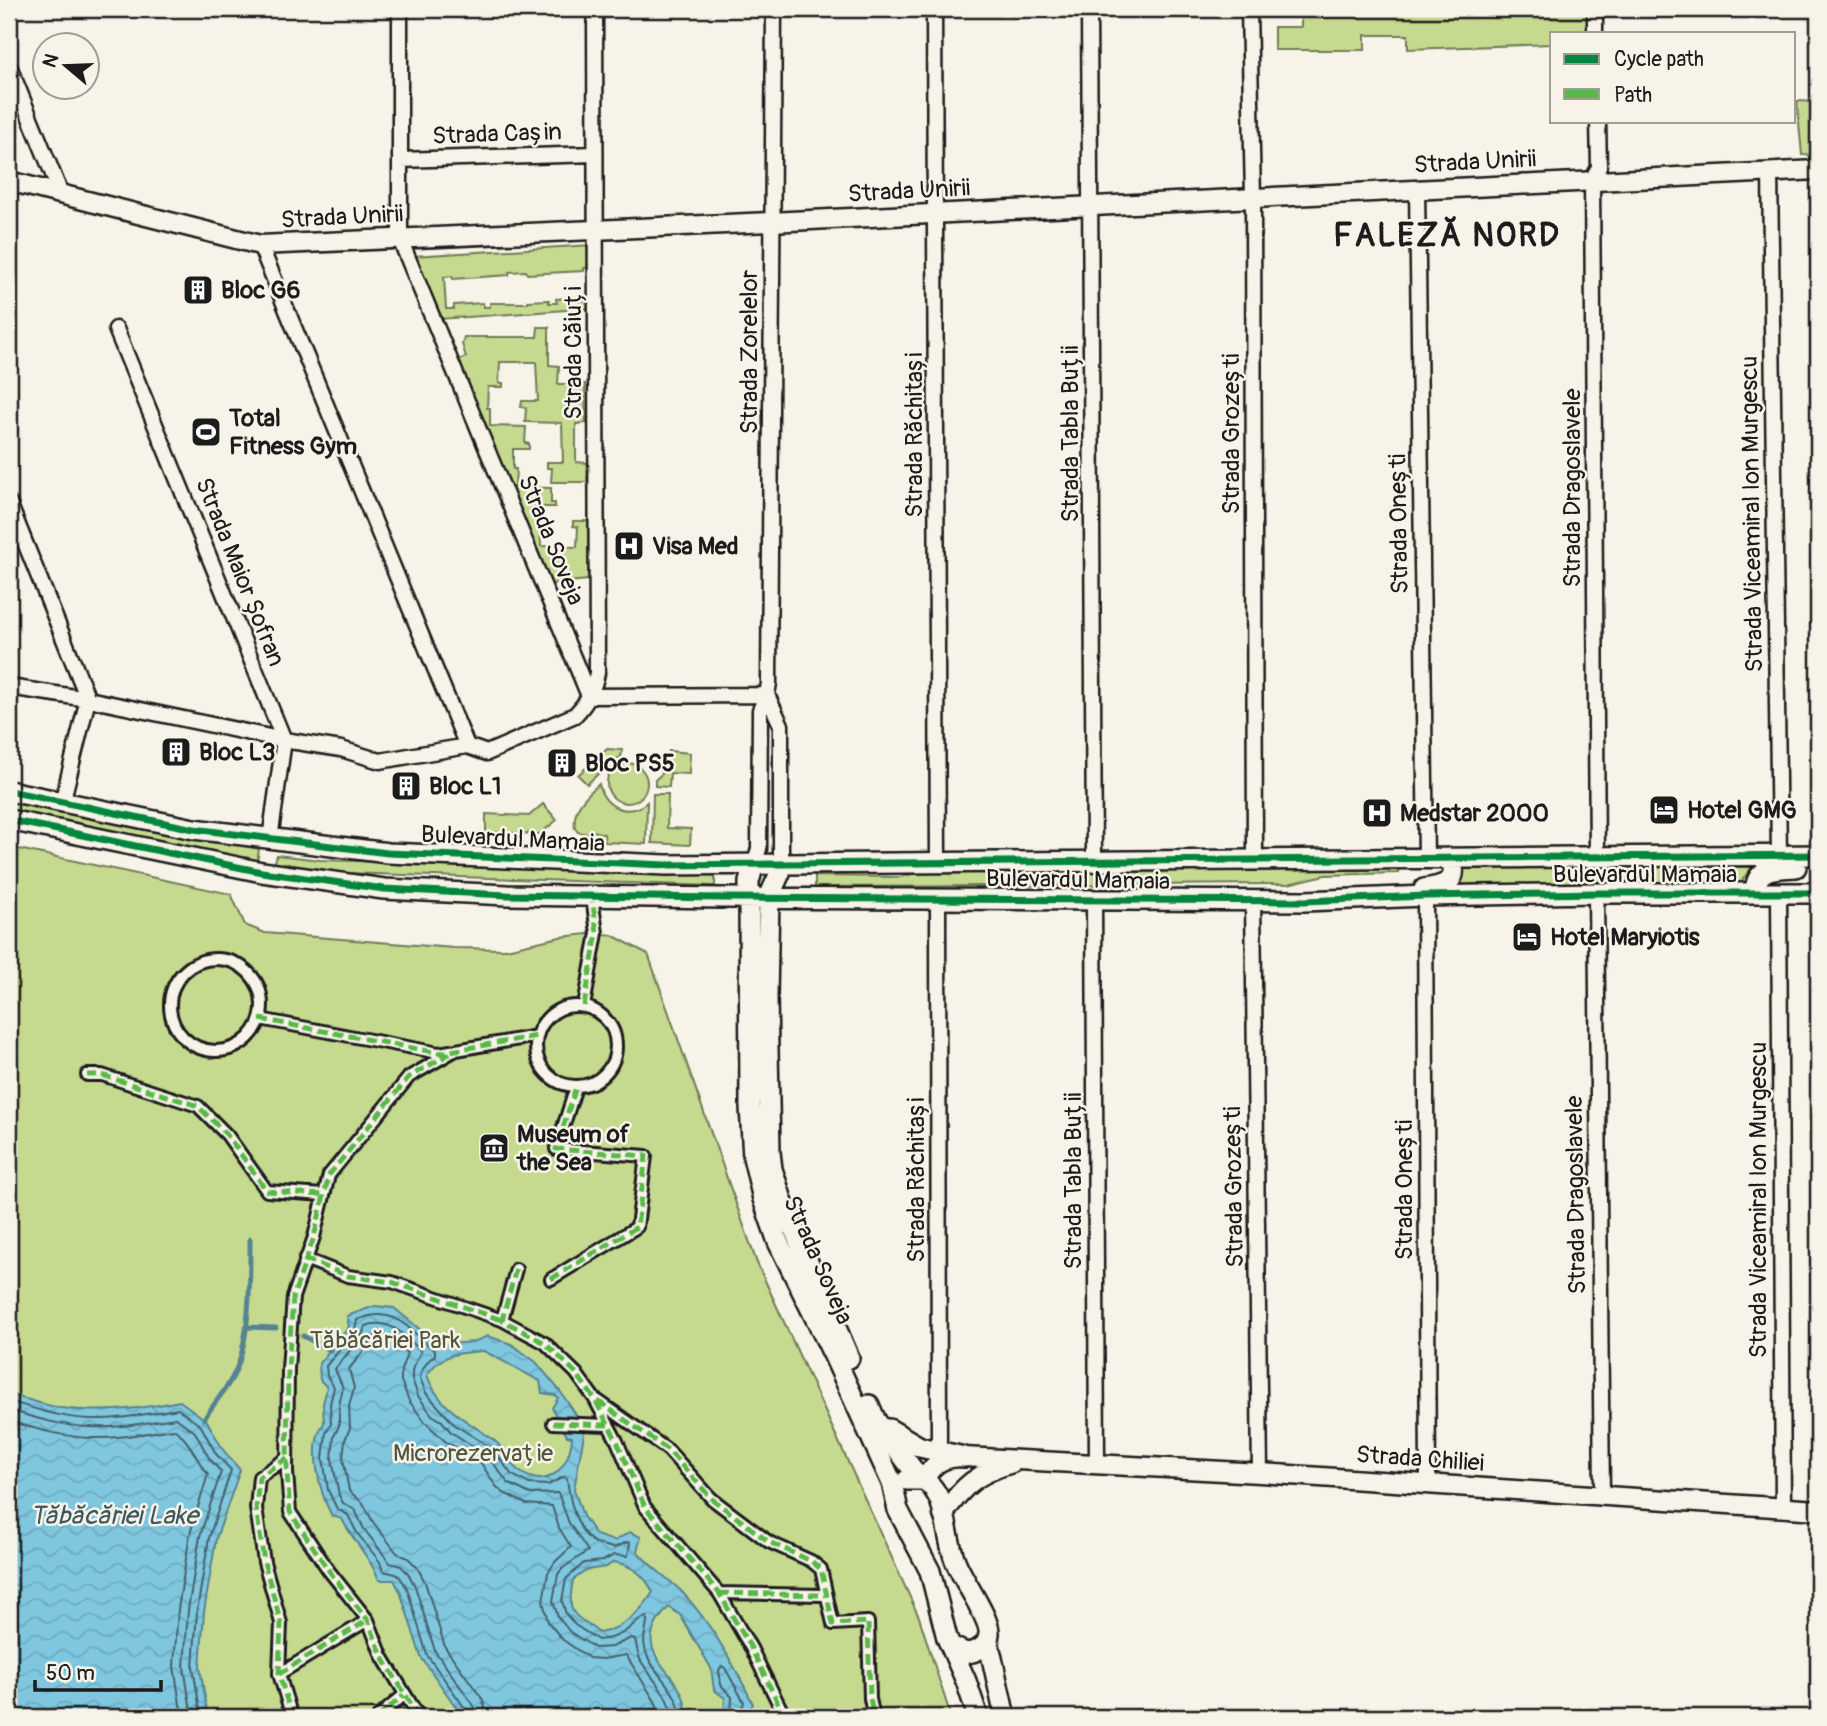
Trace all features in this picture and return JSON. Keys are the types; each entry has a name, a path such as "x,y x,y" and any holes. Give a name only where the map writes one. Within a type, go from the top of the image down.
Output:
{"main road":[{"name":"Bulevardul Mamaia","path":"9,791 194,829 270,839 414,854 654,864 1818,855"},
{"name":"Bulevardul Mamaia","path":"9,820 262,872 384,889 592,897 1306,901 1596,893 1818,893"},
{"path":"1306,901 1353,891 1444,886 1452,873 1449,858"},
{"name":"Strada Soveja","path":"754,864 749,882 750,1108 753,1157 763,1199 778,1242 892,1483 898,1510 933,1578 951,1646"},
{"name":"Strada Soveja","path":"781,864 780,873 769,897 767,997 772,1168 807,1262 876,1420 922,1479 935,1491 953,1557 989,1626 988,1640"},
{"path":"1755,892 1755,881 1760,875 1773,869 1818,866"},
{"path":"876,1420 906,1441 939,1456 964,1457"},
{"path":"895,1496 905,1481 922,1479"},
{"path":"951,1646 965,1653 975,1652 988,1640"},
{"path":"988,1640 1004,1717"},
{"path":"951,1646 978,1717"}],"street":[{"name":"Strada Cașin","path":"400,9 400,239"},
{"name":"Strada Căiuți","path":"589,696 597,673 595,9"},
{"name":"Strada Zorelelor","path":"754,864 760,849 760,710 769,683 774,9"},
{"name":"Strada Răchitași","path":"934,9 939,862"},
{"name":"Strada Tabla Buții","path":"1089,9 1094,860"},
{"name":"Strada Grozești","path":"1249,9 1253,198 1255,859"},
{"path":"1595,9 1595,32"},
{"path":"9,65 61,194"},
{"name":"Strada Dragoslavele","path":"1597,857 1592,181 1599,167 1598,122"},
{"name":"Strada Cașin","path":"400,160 595,153"},
{"name":"Strada Unirii","path":"9,181 260,245 1818,170"},
{"name":"Strada Viceamiral Ion Murgescu","path":"1770,172 1779,855"},
{"name":"Strada Onești","path":"1417,190 1426,858"},
{"name":"Strada Soveja","path":"400,239 589,696"},
{"path":"260,245 467,747"},
{"name":"Strada Maior Șofran","path":"116,329 284,740"},
{"path":"9,503 88,699 62,803"},
{"path":"9,687 88,699 284,740 341,749 380,761 467,747 487,753 575,715 589,696 767,695"},
{"name":"Strada Zorelelor","path":"767,695 781,725 781,864"},
{"path":"270,839 284,740"},
{"name":"Strada Viceamiral Ion Murgescu","path":"1779,892 1783,1508"},
{"name":"Strada Dragoslavele","path":"1596,893 1602,1496"},
{"name":"Strada Onești","path":"1425,896 1428,1484"},
{"path":"584,1006 597,933 592,897"},
{"name":"Strada Răchitași","path":"938,898 939,1456"},
{"name":"Strada Tabla Buții","path":"1094,899 1097,1464"},
{"name":"Strada Grozești","path":"1253,900 1260,1473"},
{"path":"223,959 238,964 250,974 259,988 262,1003 260,1019 247,1039 237,1046 213,1051 202,1049 183,1038 171,1019 170,997 174,984 183,972 195,963 223,959"},
{"path":"584,1006 597,1010 614,1030 617,1043 615,1057 610,1069 601,1079 589,1085 564,1085 553,1080 540,1066 536,1048 537,1036 541,1025 560,1009 584,1006"},
{"path":"260,1019 439,1053 537,1036"},
{"path":"419,1717 382,1656 368,1619 329,1571 290,1512 287,1458 288,1368 293,1297 314,1237 329,1175 409,1077 454,1051"},
{"path":"87,1075 102,1075 198,1106 227,1135 267,1191 323,1195"},
{"path":"551,1279 637,1227 646,1156 556,1149 576,1087"},
{"path":"305,1259 348,1276 392,1282 502,1320 545,1343 576,1373 594,1398 645,1507 719,1593 751,1648 785,1717"},
{"path":"502,1320 516,1269"},
{"path":"594,1398 668,1450 712,1499 769,1542 821,1569 833,1624 868,1622 870,1699 874,1717"},
{"path":"553,1423 608,1425"},
{"path":"922,1479 939,1456"},
{"name":"Strada Chiliei","path":"964,1457 1260,1473 1818,1510"},
{"path":"287,1458 259,1477 256,1508 264,1562 281,1623 279,1674 292,1717"},
{"name":"Strada Chiliei","path":"943,1515 962,1489 974,1479 1019,1461"},
{"path":"719,1593 825,1595"},
{"path":"279,1674 368,1619"},
{"path":"378,1717 404,1695"}],"green space":[{"path":"1301,9 1587,9 1588,32 1550,32 1550,44 1408,49 1408,35 1365,35 1365,50 1274,50 1274,27 1301,27"},
{"path":"1797,101 1818,102 1818,154 1802,155"},
{"path":"592,245 593,267 584,268 584,271 527,274 526,271 509,272 509,275 453,279 452,276 444,277 446,309 454,309 454,305 483,303 484,307 490,307 490,303 549,300 549,303 557,303 556,299 585,297 585,301 595,300 594,308 439,319 413,256"},
{"path":"538,327 549,327 549,365 559,366 558,384 585,384 586,423 576,424 576,462 588,463 587,482 551,482 552,468 547,468 547,462 563,462 562,423 525,422 526,408 521,407 522,401 538,401 536,362 500,362 499,383 503,383 503,387 488,387 490,426 526,427 525,443 529,444 529,449 513,449 515,487 551,488 551,503 555,503 555,507 539,507 541,546 577,547 578,527 573,526 573,521 589,521 588,580 549,584 456,361 466,357 462,344 464,337 537,337"},
{"path":"607,749 622,750 621,757 611,762 587,784 578,775"},
{"path":"669,751 690,753 689,774 670,773 669,787 655,786 655,780 668,768"},
{"path":"627,763 635,764 641,769 646,775 646,791 641,797 635,802 627,803 619,802 613,797 608,791 607,783 608,775 613,769 619,764"},
{"path":"599,784 606,799 618,808 632,809 647,802 646,844 605,842 604,834 589,830 587,834 578,832 575,821 578,809 584,798"},
{"path":"653,794 668,794 667,828 691,829 690,845 652,843"},
{"path":"9,797 259,849 257,863 9,811"},
{"path":"543,804 557,820 540,834 486,832 486,814 529,816"},
{"name":"Tăbăcăriei Park","path":"9,847 231,894 245,925 265,933 454,948 506,949 560,937 597,933 612,935 648,954 757,1263 919,1617 951,1717 9,1717"},
{"path":"277,855 320,860 715,872 715,886 319,872 274,865"},
{"path":"1754,864 1743,883 1454,885 1459,867"},
{"path":"943,867 1255,871 1398,868 1398,873 1325,875 1288,884 815,887 815,876 900,877"}],"water":[{"path":"375,1306 394,1308 439,1345 473,1342 488,1336 511,1344 536,1362 578,1418 584,1434 574,1489 583,1516 596,1535 614,1541 630,1532 641,1537 637,1551 693,1604 730,1660 753,1704 744,1717 724,1717 725,1698 714,1690 711,1668 680,1615 669,1607 656,1624 652,1639 654,1651 678,1687 684,1701 686,1717 463,1717 421,1657 394,1580 379,1580 342,1519 332,1516 323,1495 317,1469 316,1444 324,1423 323,1404 327,1387 320,1380 319,1363 349,1327 347,1316","holes":["484,1351 540,1381 542,1393 558,1398 552,1408 567,1436 572,1437 567,1458 556,1473 539,1479 519,1471 495,1441 455,1413 432,1387 427,1375 438,1362 459,1354","614,1562 637,1572 653,1592 630,1618 615,1628 599,1633 574,1613 571,1601 573,1580 587,1570 606,1567"]},
{"name":"Tăbăcăriei Lake","path":"9,1394 55,1407 91,1411 180,1401 207,1421 223,1450 240,1470 216,1539 204,1612 200,1667 208,1717 9,1717"}],"waterway":[{"path":"204,1419 232,1378 243,1347 248,1310 250,1239"},
{"path":"246,1327 276,1328"},
{"path":"303,1336 330,1350"}],"marked path":[{"path":"584,1006 597,933 592,897"},
{"path":"260,1019 439,1053 537,1036"},
{"path":"419,1717 382,1656 368,1620 329,1571 290,1512 287,1472 288,1369 293,1297 314,1237 329,1175 409,1077 454,1051"},
{"path":"87,1075 102,1075 198,1106 227,1135 267,1191 323,1195"},
{"path":"551,1279 637,1227 646,1156 556,1149 576,1087"},
{"path":"305,1259 348,1276 392,1282 502,1320"},
{"path":"516,1269 502,1320 545,1343 576,1373 594,1398 617,1441 645,1507 719,1593 751,1648 785,1717"},
{"path":"598,1401 668,1450 712,1499 769,1542 811,1561 821,1569 833,1624 868,1622 870,1699 874,1717"},
{"path":"553,1423 608,1425"},
{"path":"287,1458 259,1477 256,1508 264,1562 281,1623 279,1674 292,1717"},
{"path":"719,1593 825,1595"},
{"path":"279,1674 368,1620"},
{"path":"378,1717 404,1695"}],"cycle path":[{"path":"9,791 194,829 388,853 666,865 1818,855"},
{"path":"9,820 262,872 384,889 507,895 1305,901 1596,893 1818,893"}],"place":[{"name":"Bloc G6","path":"198,290"},
{"name":"Total Fitness Gym","path":"206,432"},
{"name":"Visa Med","path":"629,546"},
{"name":"Bloc L3","path":"176,752"},
{"name":"Bloc PS5","path":"562,763"},
{"name":"Bloc L1","path":"406,786"},
{"name":"Hotel GMG","path":"1664,810"},
{"name":"Medstar 2000","path":"1377,813"},
{"name":"Hotel Maryiotis","path":"1527,937"},
{"name":"Museum of the Sea","path":"494,1148"}],"district":[{"name":"FALEZĂ NORD","path":"1447,236"}],"park label":[{"name":"Microrezervație","path":"473,1453"}]}
